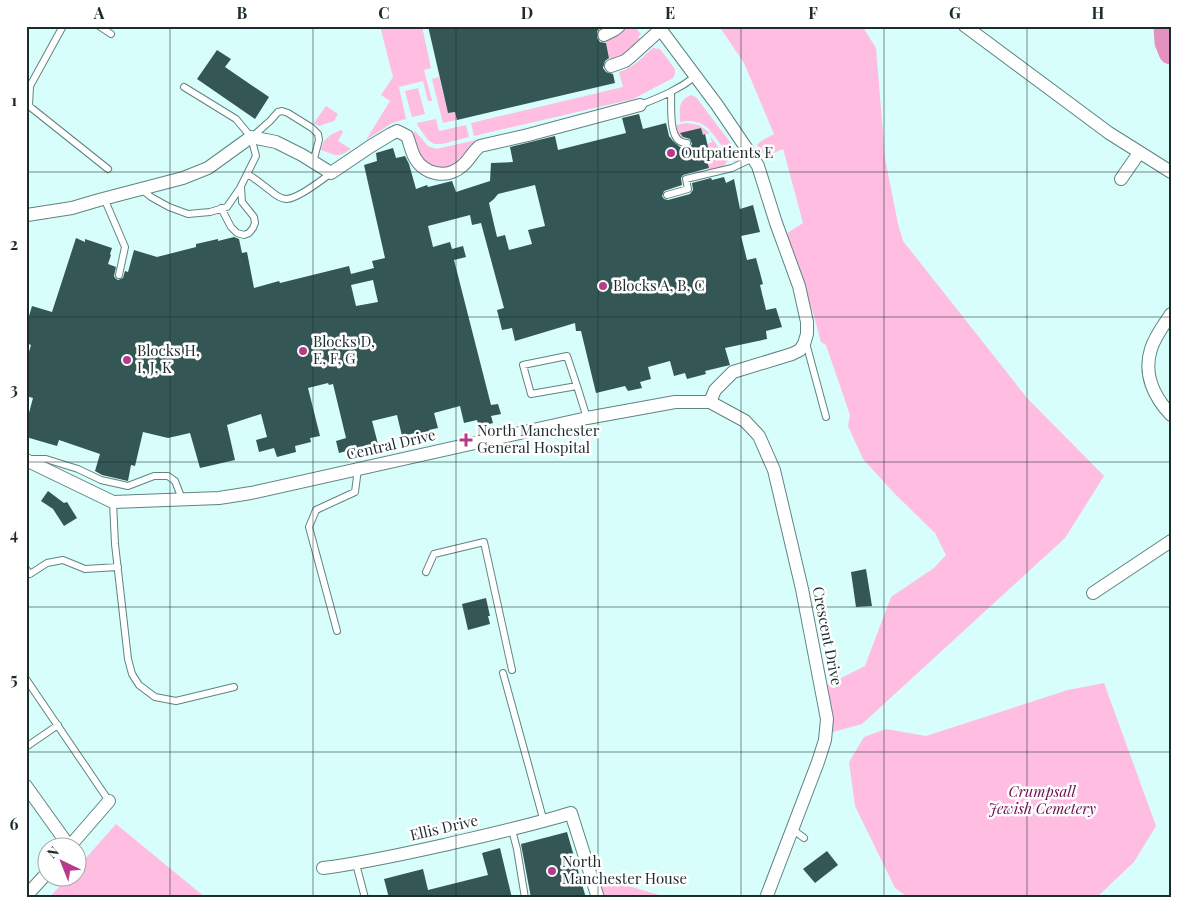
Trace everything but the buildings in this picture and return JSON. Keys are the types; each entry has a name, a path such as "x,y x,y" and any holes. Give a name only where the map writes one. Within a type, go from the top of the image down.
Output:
{"street":[{"path":"604,34 619,26"},
{"path":"965,26 1109,133 1171,172"},
{"path":"611,66 625,61 659,28 696,76 754,158 799,286 807,322 806,340 800,350 733,372 715,390 710,402"},
{"path":"26,215 72,208 183,178 208,168 251,137 276,142 331,173 371,146 397,132 407,136 412,152 418,162 427,170 443,174 450,173 463,165 480,146 640,105"},
{"path":"1121,180 1139,153"},
{"path":"1171,314 1156,337 1148,362 1150,381 1156,396 1171,415"},
{"name":"Central Drive","path":"26,460 113,502 219,498 252,493 587,418 675,402 710,402"},
{"name":"Crescent Drive","path":"710,402 745,422 760,436 774,470 802,589 827,719 825,740 818,762 766,898"},
{"path":"1093,593 1171,541"},
{"path":"26,786 62,836"},
{"path":"78,836 109,801"},
{"name":"Ellis Drive","path":"323,868 356,864 512,830 571,813 598,898"},
{"path":"26,896 38,883"}],"lane":[{"path":"63,26 30,86 29,106 108,169"},
{"path":"99,26 111,34"},
{"path":"640,105 672,92 696,76"},
{"path":"141,189 169,207 188,214 210,212 226,207 241,186 256,156 251,137 236,119 184,87"},
{"path":"672,92 673,132 679,142 687,143"},
{"path":"251,137 270,121 275,114 282,111 288,113 318,134 319,140 313,162"},
{"path":"667,195 688,189 686,179 732,168 754,158"},
{"path":"247,174 285,199 292,198 331,173"},
{"path":"221,208 231,227 237,233 244,235 249,233 254,223 254,217 242,202 241,186"},
{"path":"104,198 125,247 119,275"},
{"path":"806,340 826,417"},
{"path":"577,386 530,394 523,364 567,356 577,386 587,418"},
{"path":"26,460 46,459 78,469 102,480 128,486 154,476 168,476 175,481 182,499"},
{"path":"337,631 309,527 316,510 355,492 358,469"},
{"path":"113,502 115,544 128,659 132,674 139,685 155,697 176,701 234,687"},
{"path":"426,572 434,554 484,542 512,670"},
{"path":"28,574 47,563 63,560 85,569 118,567"},
{"path":"503,673 544,822"},
{"path":"26,679 109,801"},
{"path":"26,747 58,725"},
{"path":"792,829 804,838"},
{"path":"512,830 525,898"},
{"path":"356,864 365,898"}],"green space":[{"path":"380,26 422,26 431,68 424,70 432,101 428,101 423,81 399,87 406,119 392,123 366,140 390,101 381,95 393,77"},
{"path":"626,26 634,26 641,34 638,37 641,40 628,54 610,61 605,39 620,32"},
{"path":"719,26 862,26 876,48 885,158 903,241 1027,398 1104,476 1065,538 862,724 830,733 827,685 865,666 891,597 934,568 946,555 935,533 863,459 848,426 850,415 826,345 821,342 786,234 803,223 784,152 783,149 765,155 757,145 774,134 744,63"},
{"path":"653,48 660,49 675,69 675,74 673,78 633,99 474,136 471,123 623,87 619,72 634,65"},
{"path":"439,77 448,113 455,112 457,120 443,123 432,79"},
{"path":"418,88 425,114 412,117 405,91"},
{"path":"691,95 696,97 742,158 735,162 708,128 694,122 680,122 681,103"},
{"path":"326,106 338,114 334,121 319,126 314,123"},
{"path":"436,119 439,131 466,125 469,137 442,144 434,144 428,140 417,123"},
{"path":"686,123 699,125 710,133 703,135 701,128 687,132 687,136 680,138 676,125"},
{"path":"341,130 343,132 338,141 351,149 339,155 333,155 321,150 323,143 328,137"},
{"path":"415,131 428,146 436,149 490,137 481,141 454,165 440,169 424,163 414,146"},
{"path":"710,136 728,159 723,166 709,171 706,158 710,156 707,144 712,142"},
{"name":"Crumpsall Jewish Cemetery","path":"1104,683 1156,826 1134,862 1096,898 909,898 895,888 855,806 849,762 864,737 886,729 926,736 1068,690"},
{"path":"116,824 206,898 49,898 60,886 88,886 88,856"},
{"path":"598,877 669,898 605,898"}],"waterway":[{"path":"1166,26 1167,42 1171,52"}],"place":[{"name":"Outpatients E","path":"671,153"},
{"name":"Blocks A, B, C","path":"603,286"},
{"name":"Blocks D, E, F, G","path":"303,351"},
{"name":"Blocks H, I, J, K","path":"127,360"},
{"name":"North Manchester General Hospital","path":"466,440"},
{"name":"North Manchester House","path":"552,871"}]}
